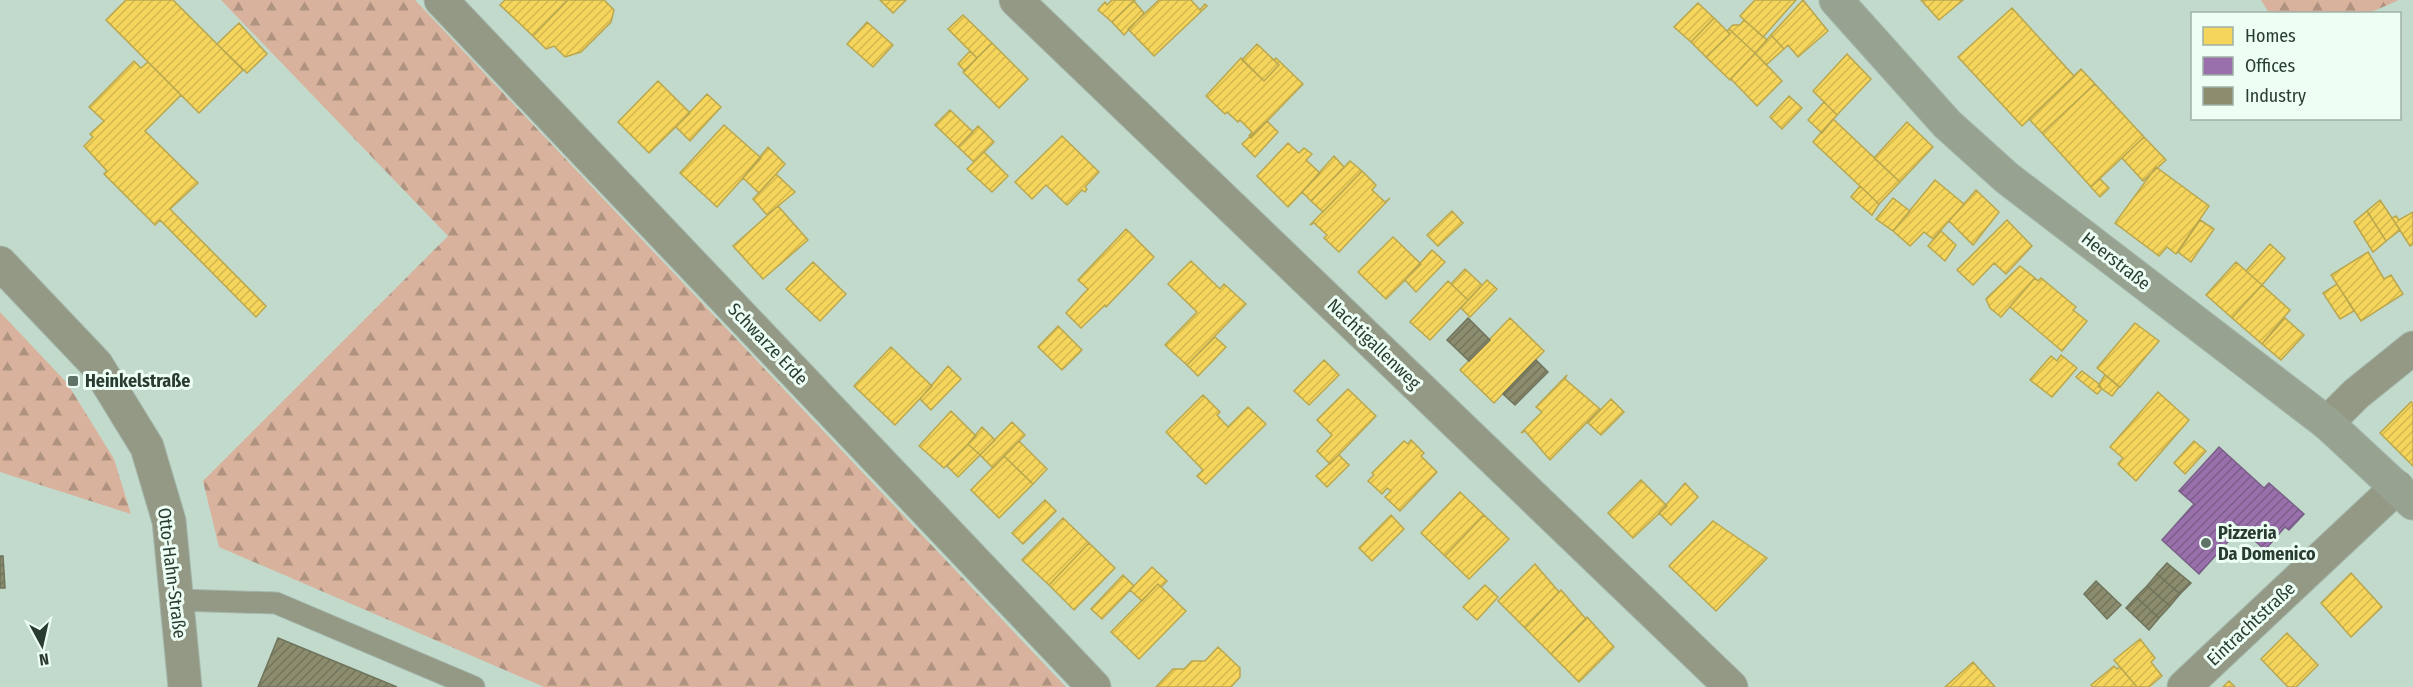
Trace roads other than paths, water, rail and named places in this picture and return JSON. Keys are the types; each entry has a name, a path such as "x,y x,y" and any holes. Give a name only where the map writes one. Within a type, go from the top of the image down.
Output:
{"main road":[{"name":"Heerstraße","path":"1836,0 1947,124 2007,178 2327,423 2405,495"}],"street":[{"name":"Schwarze Erde","path":"441,0 1094,687"},
{"name":"Nachtigallenweg","path":"1016,0 1731,687"},
{"name":"Otto-Hahn-Straße","path":"0,263 96,364 147,447 169,521 185,687"},
{"path":"2327,423 2356,394 2413,348"},
{"name":"Eintrachtstraße","path":"2184,687 2405,495"}],"lane":[{"path":"178,600 276,603 474,687"}],"place":[{"name":"Heinkelstraße","path":"73,381"},
{"name":"Pizzeria Da Domenico","path":"2206,543"}]}
